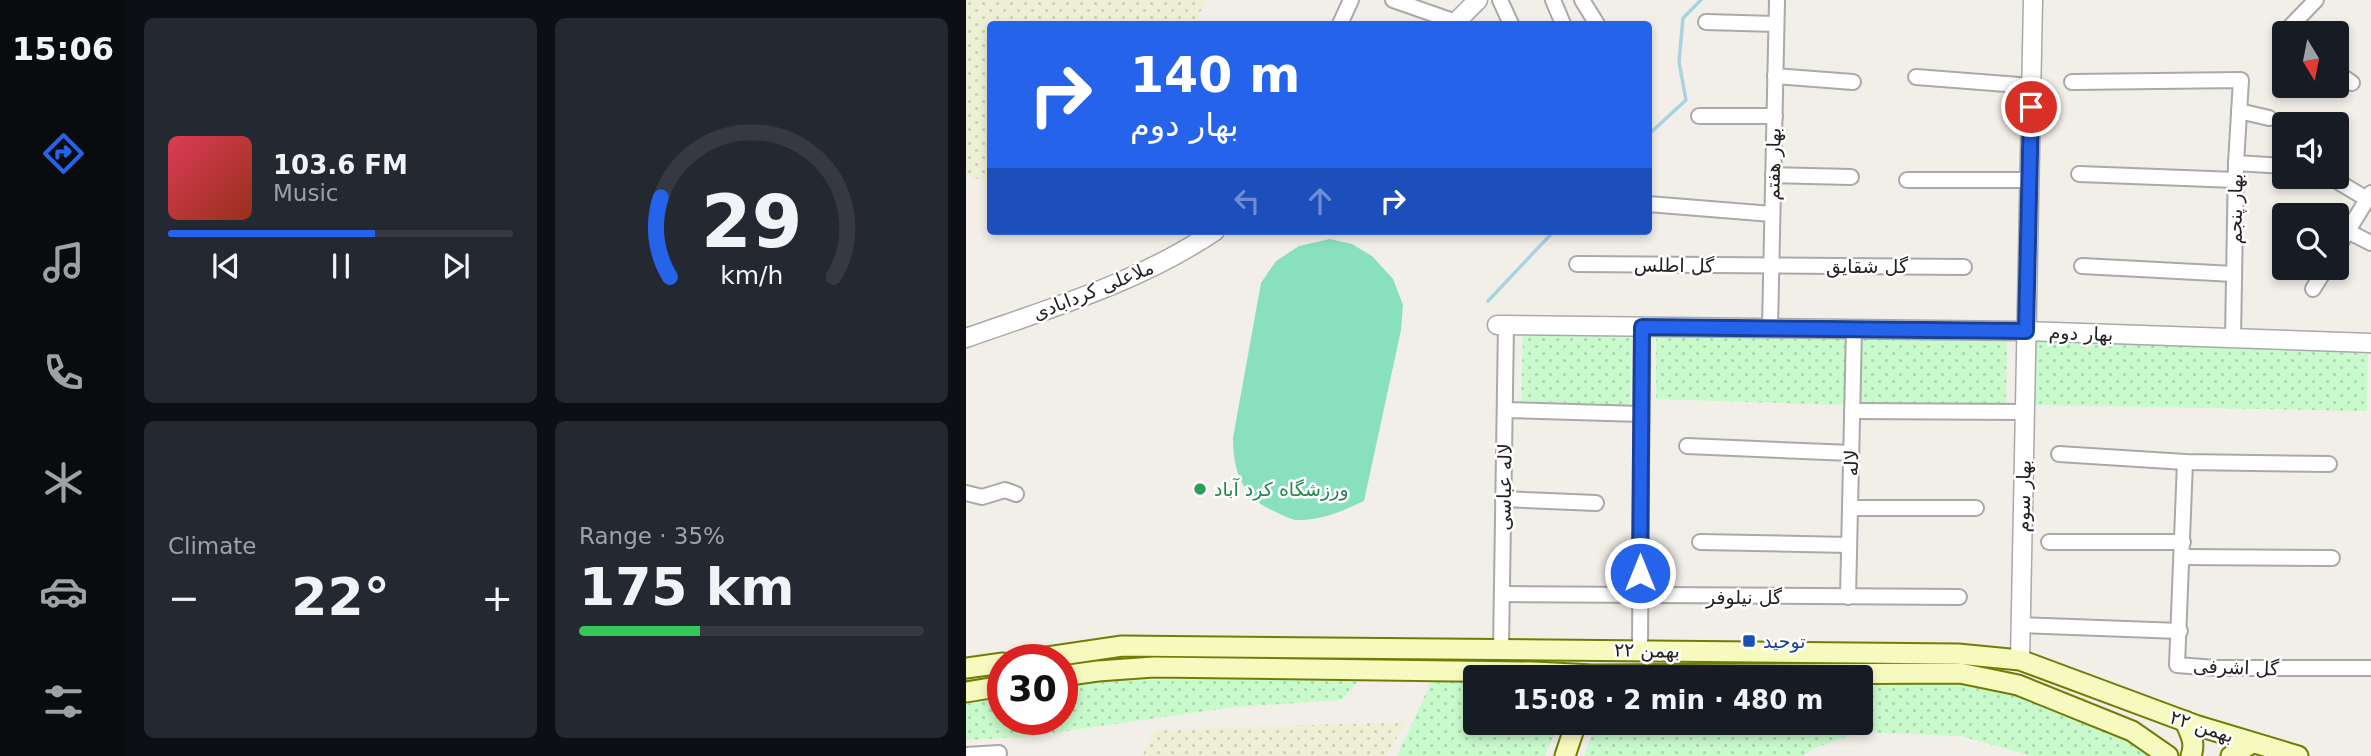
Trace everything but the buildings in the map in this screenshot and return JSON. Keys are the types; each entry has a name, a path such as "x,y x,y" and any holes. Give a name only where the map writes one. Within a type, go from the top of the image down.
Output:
{"main road":[{"name":"۲۲ بهمن","path":"1078,653 1135,646 1958,654 2020,660 2185,721 2298,756"},
{"path":"1109,648 1110,670"},
{"path":"966,668 987,665"},
{"name":"۲۲ بهمن","path":"1078,674 1154,667 1463,671"},
{"name":"۲۲ بهمن","path":"1873,674 1960,673 2018,685 2132,731 2168,756"},
{"path":"966,692 987,689"},
{"path":"2185,721 2193,738 2191,756"},
{"path":"1565,756 1572,735"},
{"path":"2231,756 2252,743"}],"street":[{"path":"1342,21 1352,0"},
{"path":"1394,0 1450,21"},
{"path":"1457,21 1478,0"},
{"path":"1500,0 1510,21"},
{"path":"1553,0 1562,21"},
{"path":"1582,0 1595,21"},
{"name":"بهار هفتم","path":"1770,328 1777,0"},
{"name":"بهار سوم","path":"2020,660 2033,0"},
{"path":"2297,21 2316,0"},
{"path":"1706,22 1776,24"},
{"path":"1775,76 1853,82"},
{"path":"1916,77 2032,86"},
{"name":"بهار پنجم","path":"2072,82 2241,80 2236,163 2233,338"},
{"path":"2239,111 2269,118"},
{"path":"1699,116 1774,116"},
{"path":"2236,163 2272,165"},
{"path":"2079,174 2236,180"},
{"path":"1773,175 1850,177"},
{"path":"1907,180 2030,180"},
{"path":"2349,186 2369,196 2349,228"},
{"path":"1652,204 1772,214"},
{"path":"2349,232 2371,243"},
{"name":"ملاعلی کردابادی","path":"966,338 1111,286 1190,248 1209,235"},
{"name":"گل اطلس","path":"1577,264 1771,266"},
{"name":"گل شقایق","path":"1771,266 1964,267"},
{"path":"2082,266 2234,274"},
{"path":"2314,289 2319,280"},
{"name":"بهار دوم","path":"1501,325 2026,331 2371,343"},
{"name":"لاله عباسی","path":"1501,325 1505,410 1501,649"},
{"path":"1640,650 1642,327"},
{"name":"لاله","path":"1848,597 1854,329"},
{"path":"1505,410 1641,414"},
{"path":"1852,411 2025,412"},
{"path":"1688,446 1851,453"},
{"path":"2059,454 2185,462 2329,464"},
{"name":"گل اشرفی","path":"2185,462 2177,665 2215,668 2371,668"},
{"path":"966,493 982,497 1005,490 1017,494"},
{"path":"1503,499 1595,503"},
{"path":"1850,508 1976,508"},
{"path":"1700,542 1849,545"},
{"path":"2049,542 2332,558"},
{"name":"گل نیلوفر","path":"1502,594 1959,597"},
{"path":"2020,625 2180,631"},
{"path":"966,755 999,753"}],"green space":[{"path":"966,0 1206,0 1196,21 987,21 987,183 966,174"},
{"path":"1330,239 1352,244 1372,256 1393,279 1403,305 1401,330 1364,501 1323,517 1296,520 1265,506 1248,492 1238,473 1233,438 1261,283 1276,261 1299,246"},
{"path":"1523,334 1632,336 1630,405 1521,401"},
{"path":"1656,335 1846,337 1844,405 1656,399"},
{"path":"1861,338 2007,340 2006,405 1861,403"},
{"path":"2035,341 2368,351 2367,411 2033,405"},
{"path":"1434,676 1463,677 1463,735 1554,735 1545,756 1397,756"},
{"path":"1291,677 1360,679 1342,700 1234,707 1078,729 1078,684 1099,681"},
{"path":"1953,682 2017,693 2130,740 2149,756 2032,756 1961,736 1873,732 1873,683"},
{"path":"987,700 987,735 1038,735 966,740 966,704"},
{"path":"1407,722 1385,756 1142,756 1156,730"},
{"path":"1592,735 1852,735 1815,748 1803,756 1584,756"}],"waterway":[{"path":"1652,131 1686,100 1679,62 1683,18 1701,0"},
{"path":"1488,301 1550,235"}],"place":[{"name":"ورزشگاه کرد آباد","path":"1200,489"},
{"name":"توحید","path":"1749,641"}],"route":[{"path":"1640,573 1642,327 2026,331 2031,107"}]}
